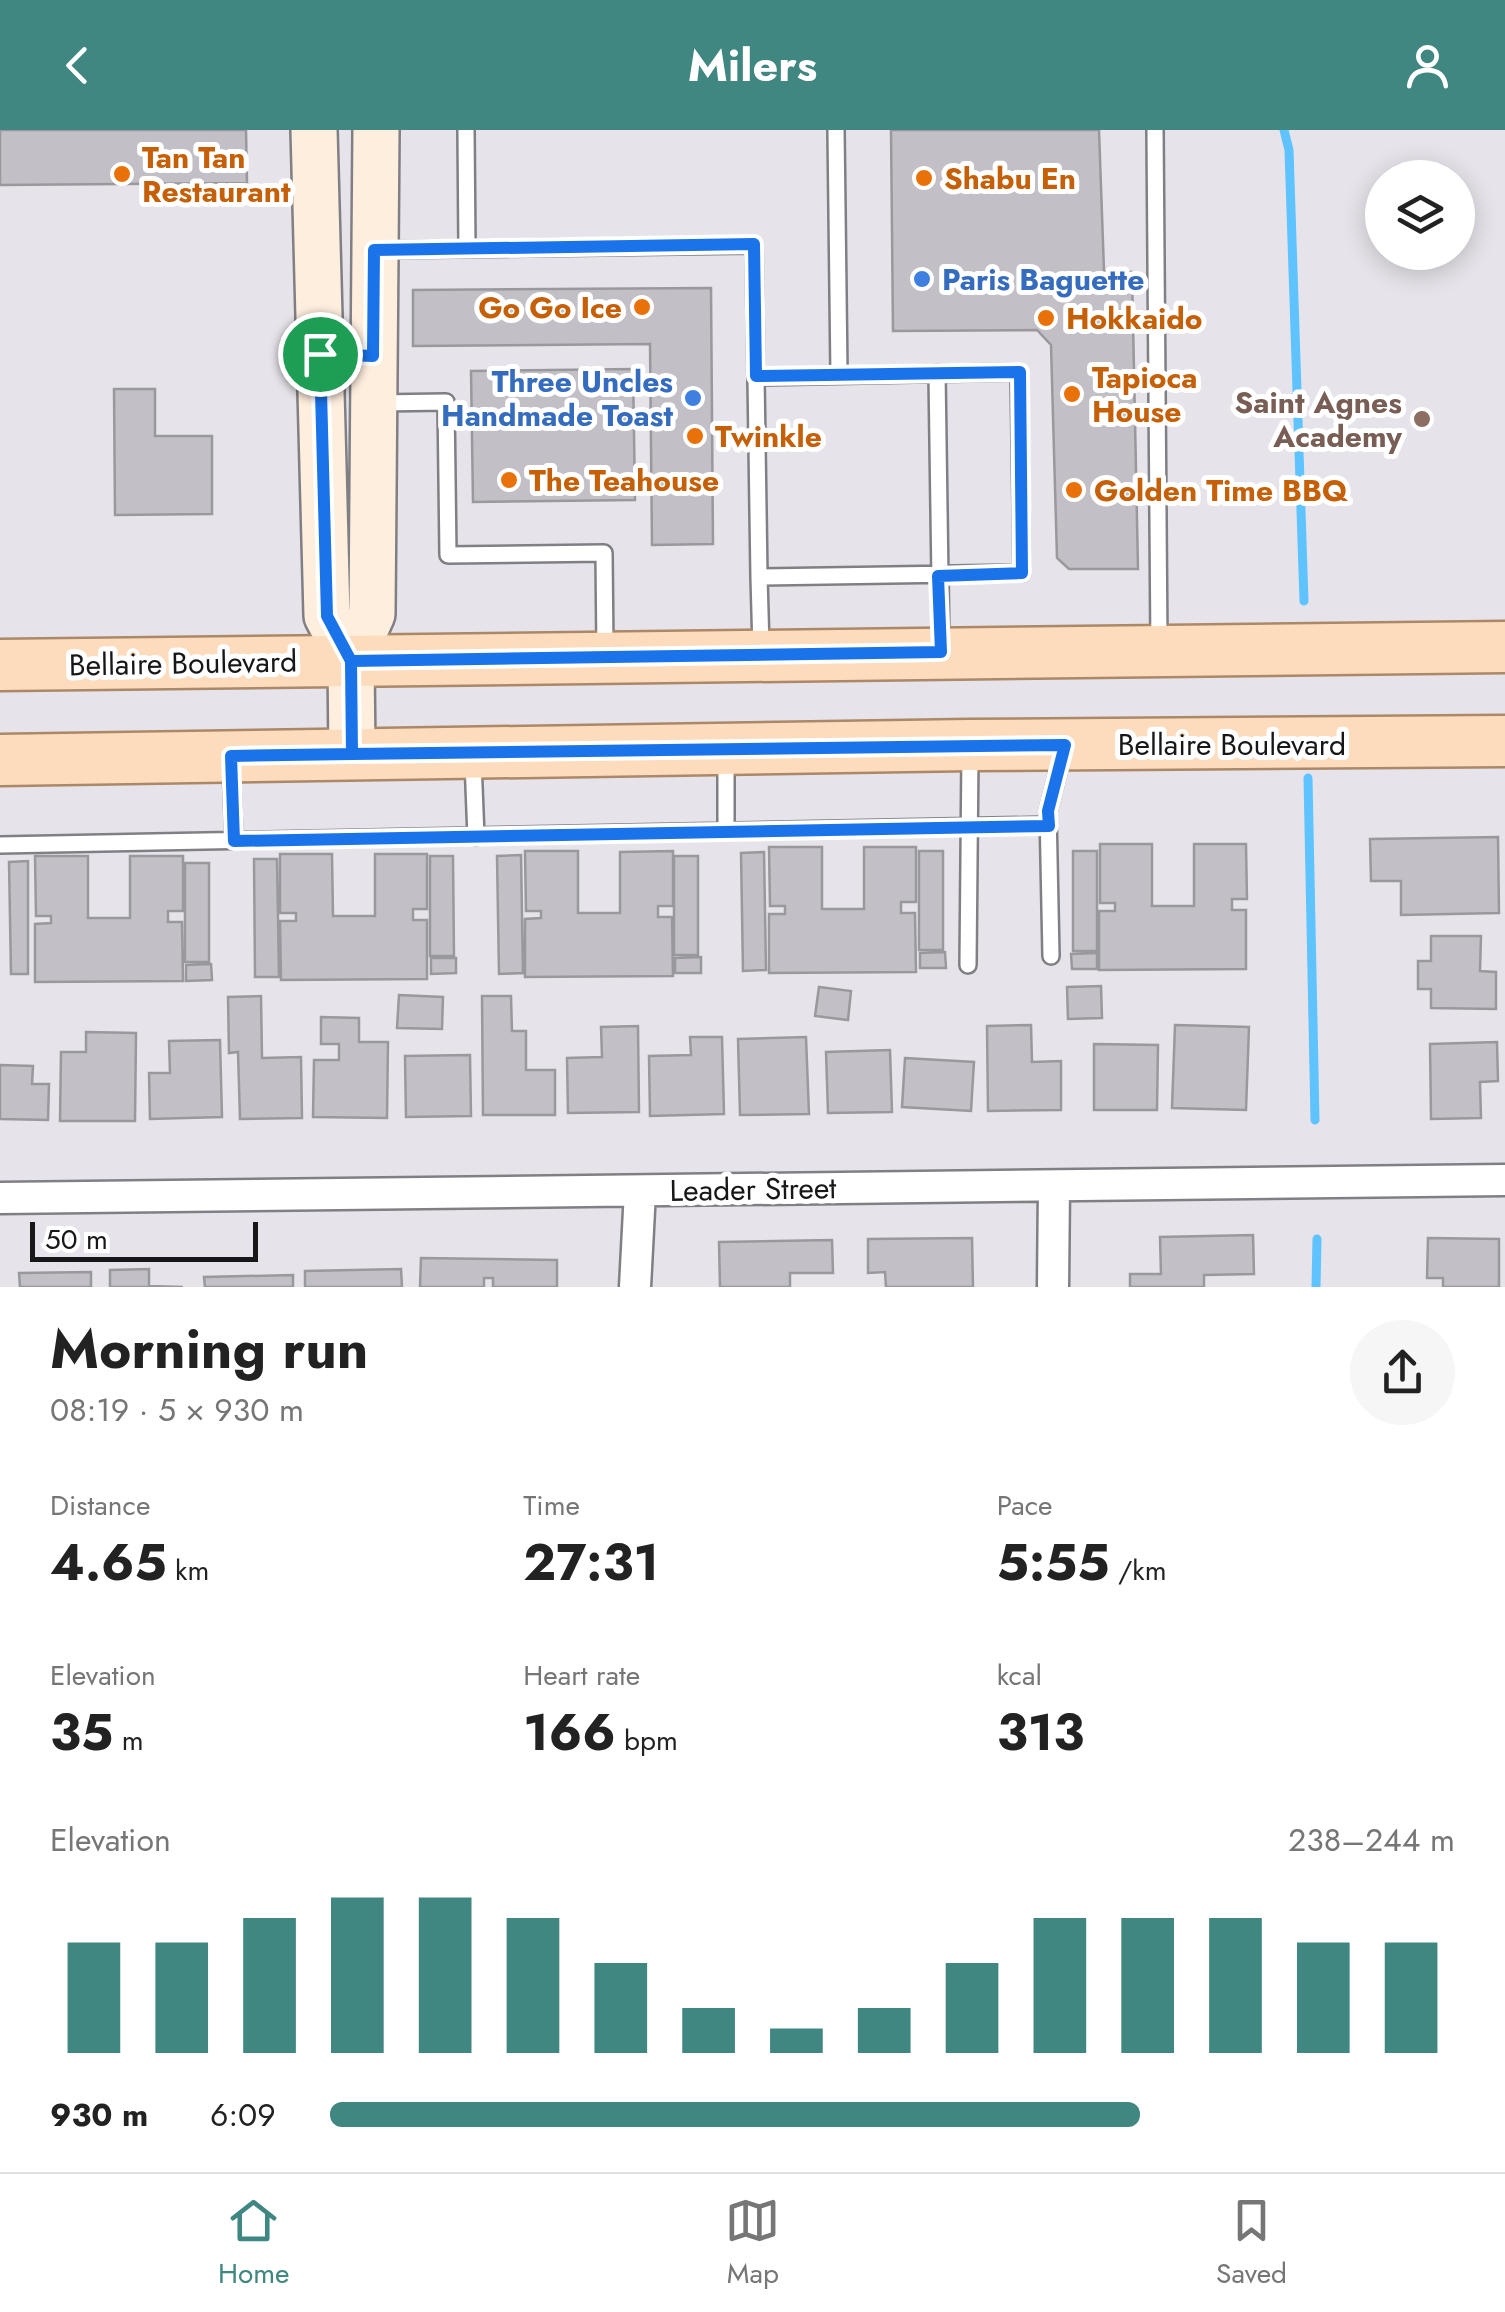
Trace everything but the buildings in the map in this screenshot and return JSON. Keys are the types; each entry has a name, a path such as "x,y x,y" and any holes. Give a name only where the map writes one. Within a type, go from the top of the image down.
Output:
{"main road":[{"name":"Bellaire Boulevard","path":"0,666 1505,647"},
{"name":"Bellaire Boulevard","path":"0,760 1505,741"}],"street":[{"path":"314,130 327,616 351,661"},
{"path":"352,754 351,661 372,614 376,130"},
{"path":"320,354 373,356"},
{"name":"Leader Street","path":"0,1198 1505,1180"},
{"path":"1053,1287 1054,1186"},
{"path":"635,1287 640,1190"}],"lane":[{"path":"466,130 468,248"},
{"path":"836,130 839,374"},
{"path":"1155,130 1159,651"},
{"path":"374,250 754,244 761,656"},
{"path":"756,376 1020,372 1022,573 759,577"},
{"path":"936,373 941,652"},
{"path":"373,403 446,402 448,555 604,553 605,658"},
{"path":"968,965 970,745"},
{"path":"1052,956 1048,811 1065,745"},
{"path":"726,749 726,832"},
{"path":"473,752 476,836"},
{"path":"231,756 234,841"},
{"path":"0,845 1049,826"}],"waterway":[{"path":"1284,130 1289,150 1304,601"},
{"path":"1308,778 1315,1120"},
{"path":"1316,1287 1317,1239"}],"place":[{"name":"Tan Tan Restaurant","path":"122,174"},
{"name":"Shabu En","path":"924,178"},
{"name":"Paris Baguette","path":"922,279"},
{"name":"Go Go Ice","path":"642,307"},
{"name":"Hokkaido","path":"1046,318"},
{"name":"Tapioca House","path":"1072,394"},
{"name":"Three Uncles Handmade Toast","path":"693,398"},
{"name":"Saint Agnes Academy","path":"1422,419"},
{"name":"Twinkle","path":"695,436"},
{"name":"The Teahouse","path":"509,480"},
{"name":"Golden Time BBQ","path":"1074,490"}],"route":[{"path":"320,354 327,616 351,661 352,754 231,756 234,841 1049,826 1048,811 1065,745 352,754 351,661 941,652 938,576 1022,573 1020,372 756,376 754,244 374,250 373,356 320,354"}]}
